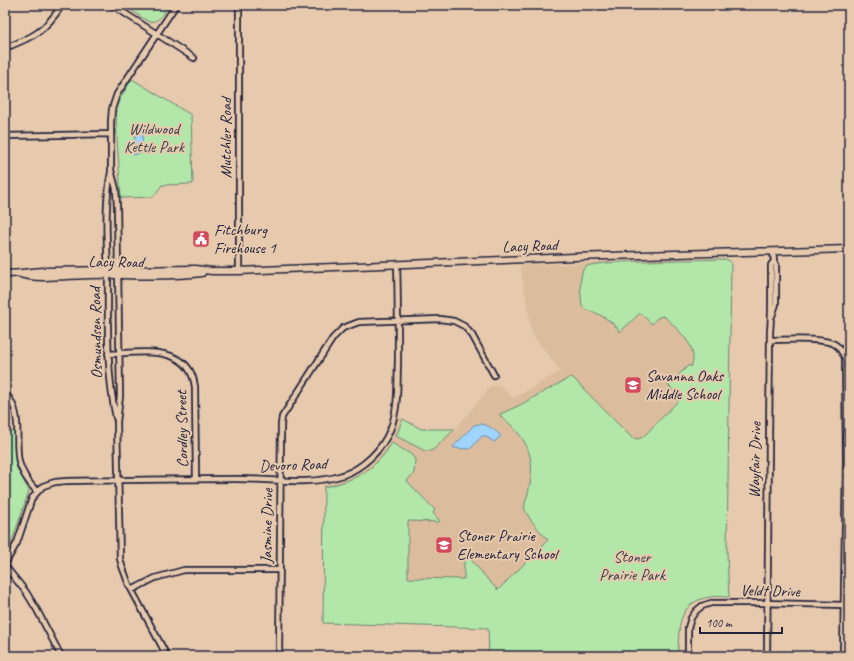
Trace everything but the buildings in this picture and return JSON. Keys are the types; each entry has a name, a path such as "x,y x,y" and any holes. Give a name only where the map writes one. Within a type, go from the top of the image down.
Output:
{"street":[{"path":"5,48 36,35 54,18 62,5"},
{"path":"112,5 194,58"},
{"name":"Osmundsen Road","path":"117,422 111,394 108,354 107,188 111,170 112,109 115,98 176,5"},
{"name":"Mutchler Road","path":"239,5 239,271"},
{"path":"5,136 111,134"},
{"name":"Osmundsen Road","path":"111,170 116,189 118,221 118,354 120,396 117,422 120,559 124,573 132,590 167,656"},
{"path":"107,221 118,221"},
{"name":"Lacy Road","path":"5,274 43,271 118,273 195,269 212,271 239,271 574,257 849,249"},
{"name":"Wayfair Drive","path":"767,656 770,340 772,317 776,304 776,265 773,252"},
{"name":"Devoro Road","path":"37,492 43,486 55,482 68,481 196,479 320,480 343,475 357,468 365,462 384,442 392,426 396,406 398,321 397,264"},
{"name":"Jasmine Drive","path":"279,656 282,417 333,338 343,328 359,322 440,319 454,321 459,323 472,335 494,375"},
{"path":"770,340 812,340 827,342 836,345 845,358 848,459 843,656"},
{"name":"Cordley Street","path":"108,354 165,353 176,357 190,372 195,387 196,479"},
{"path":"5,392 14,405 17,414 19,463 26,478 37,492 29,505 17,543 5,565 26,592 61,656"},
{"path":"132,590 155,578 184,570 279,570"},
{"name":"Veldt Drive","path":"688,656 688,628 691,618 702,606 711,603 845,605"}],"shaded area":[{"path":"726,259 731,262 728,493 561,629 323,623 324,484 332,483 356,473 375,459 389,443 400,417 421,429 455,429 491,386 500,385 514,398 560,371 532,334 520,265"}],"green space":[{"path":"123,5 169,5 159,19 149,22"},
{"name":"Wildwood Kettle Park","path":"132,79 191,115 193,184 162,185 153,197 121,198 116,114 121,97"},
{"name":"Stoner Prairie Park","path":"726,259 731,262 727,553 729,597 712,597 699,600 685,611 680,627 678,656 489,656 488,628 323,623 324,487 346,481 360,475 380,459 392,443 412,455 415,460 414,473 407,481 435,510 433,513 440,521 408,521 408,578 464,579 464,551 498,590 548,540 532,522 525,510 532,467 527,448 517,431 501,417 500,414 572,377 632,438 638,439 643,437 681,398 668,385 689,365 691,367 693,360 690,346 686,339 665,317 662,316 657,318 652,324 640,313 620,332 605,318 586,310 582,306 580,285 581,275 585,267 607,263"},
{"path":"403,419 421,429 455,429 433,450 425,451 396,436"},
{"path":"5,431 14,431 16,466 29,491 9,550 5,548"}],"water":[{"path":"139,122 143,133 141,154 138,153 134,155 136,123"},
{"path":"479,424 490,427 500,435 500,437 494,442 485,436 482,436 470,449 453,447 474,425"}],"place":[{"name":"Fitchburg Firehouse 1","path":"201,239"},
{"name":"Savanna Oaks Middle School","path":"633,385"},
{"name":"Stoner Prairie Elementary School","path":"444,545"}]}
